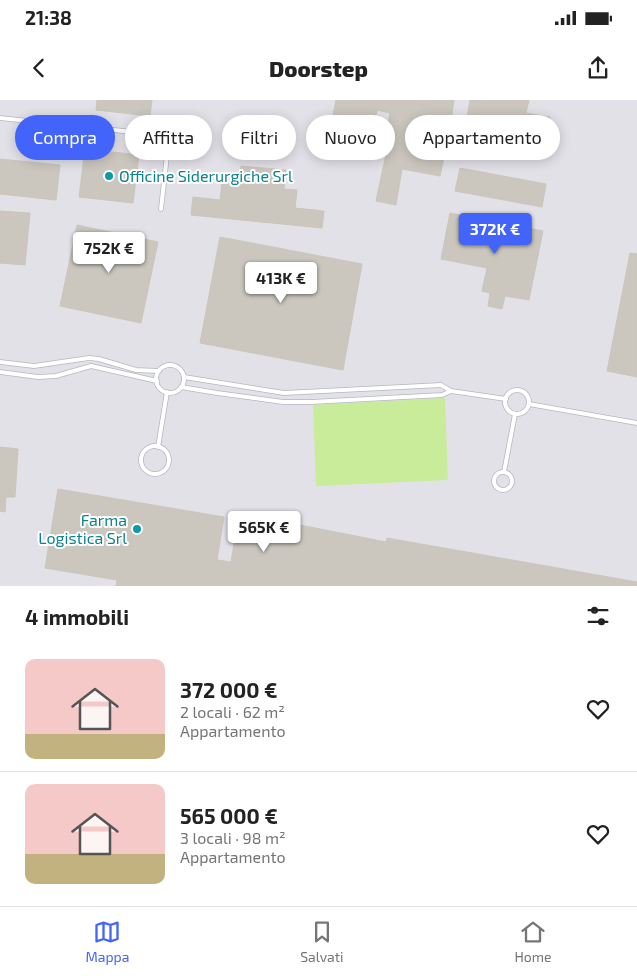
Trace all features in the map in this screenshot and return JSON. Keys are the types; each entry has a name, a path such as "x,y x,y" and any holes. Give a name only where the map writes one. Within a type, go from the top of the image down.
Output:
{"lane":[{"path":"0,118 161,135 168,146 161,209"},
{"path":"0,362 34,366 89,358 99,359 136,370 159,371"},
{"path":"171,365 179,369 184,376 183,384 175,392 167,392 160,388 157,381 159,371 171,365"},
{"path":"0,372 38,377 56,376 91,366 157,381"},
{"path":"184,376 284,393 441,385 452,391 506,399"},
{"path":"181,387 283,402 442,395 452,391"},
{"path":"518,390 526,394 529,404 526,411 515,414 507,407 506,399 510,393 518,390"},
{"path":"158,447 167,392"},
{"path":"529,404 637,423"},
{"path":"504,472 515,414"},
{"path":"158,447 165,451 168,463 167,467 160,473 152,474 144,469 141,460 142,455 149,448 158,447"},
{"path":"504,472 511,477 512,482 509,488 500,489 496,486 494,478 498,473 504,472"}],"shaded area":[{"path":"0,100 637,100 637,586 0,586"}],"green space":[{"path":"445,398 448,480 316,486 313,405"}],"building":[{"path":"97,100 152,100 150,115 96,110"},
{"path":"336,100 454,100 452,115 405,115 405,160 443,160 440,176 402,169 396,205 376,201 385,160 395,160 395,115 377,110 376,115 333,115"},
{"path":"470,100 529,100 526,113 538,115 468,115"},
{"name":"Officine Siderurgiche Srl","path":"115,152 125,153 125,160 138,160 133,203 79,197 84,160 115,160"},
{"path":"0,159 60,165 56,200 0,194"},
{"path":"241,166 286,170 284,189 297,190 295,208 324,211 322,228 191,215 193,197 220,200 222,182 239,183"},
{"path":"460,168 546,184 542,207 455,191"},
{"path":"0,211 30,213 25,265 0,263"},
{"path":"450,213 543,231 529,300 505,296 502,309 488,306 490,293 482,291 487,268 441,259"},
{"path":"77,225 158,242 141,323 60,306"},
{"path":"220,237 362,264 343,370 200,343"},
{"path":"630,253 637,254 637,377 607,371"},
{"path":"0,447 18,449 15,497 6,497 5,512 0,511"},
{"name":"Farma Logistica Srl","path":"58,489 224,517 217,560 231,562 239,513 386,542 387,538 637,582 637,586 116,586 117,580 45,568"}],"place":[{"name":"Officine Siderurgiche Srl","path":"109,176"},
{"name":"Farma Logistica Srl","path":"137,529"}]}
